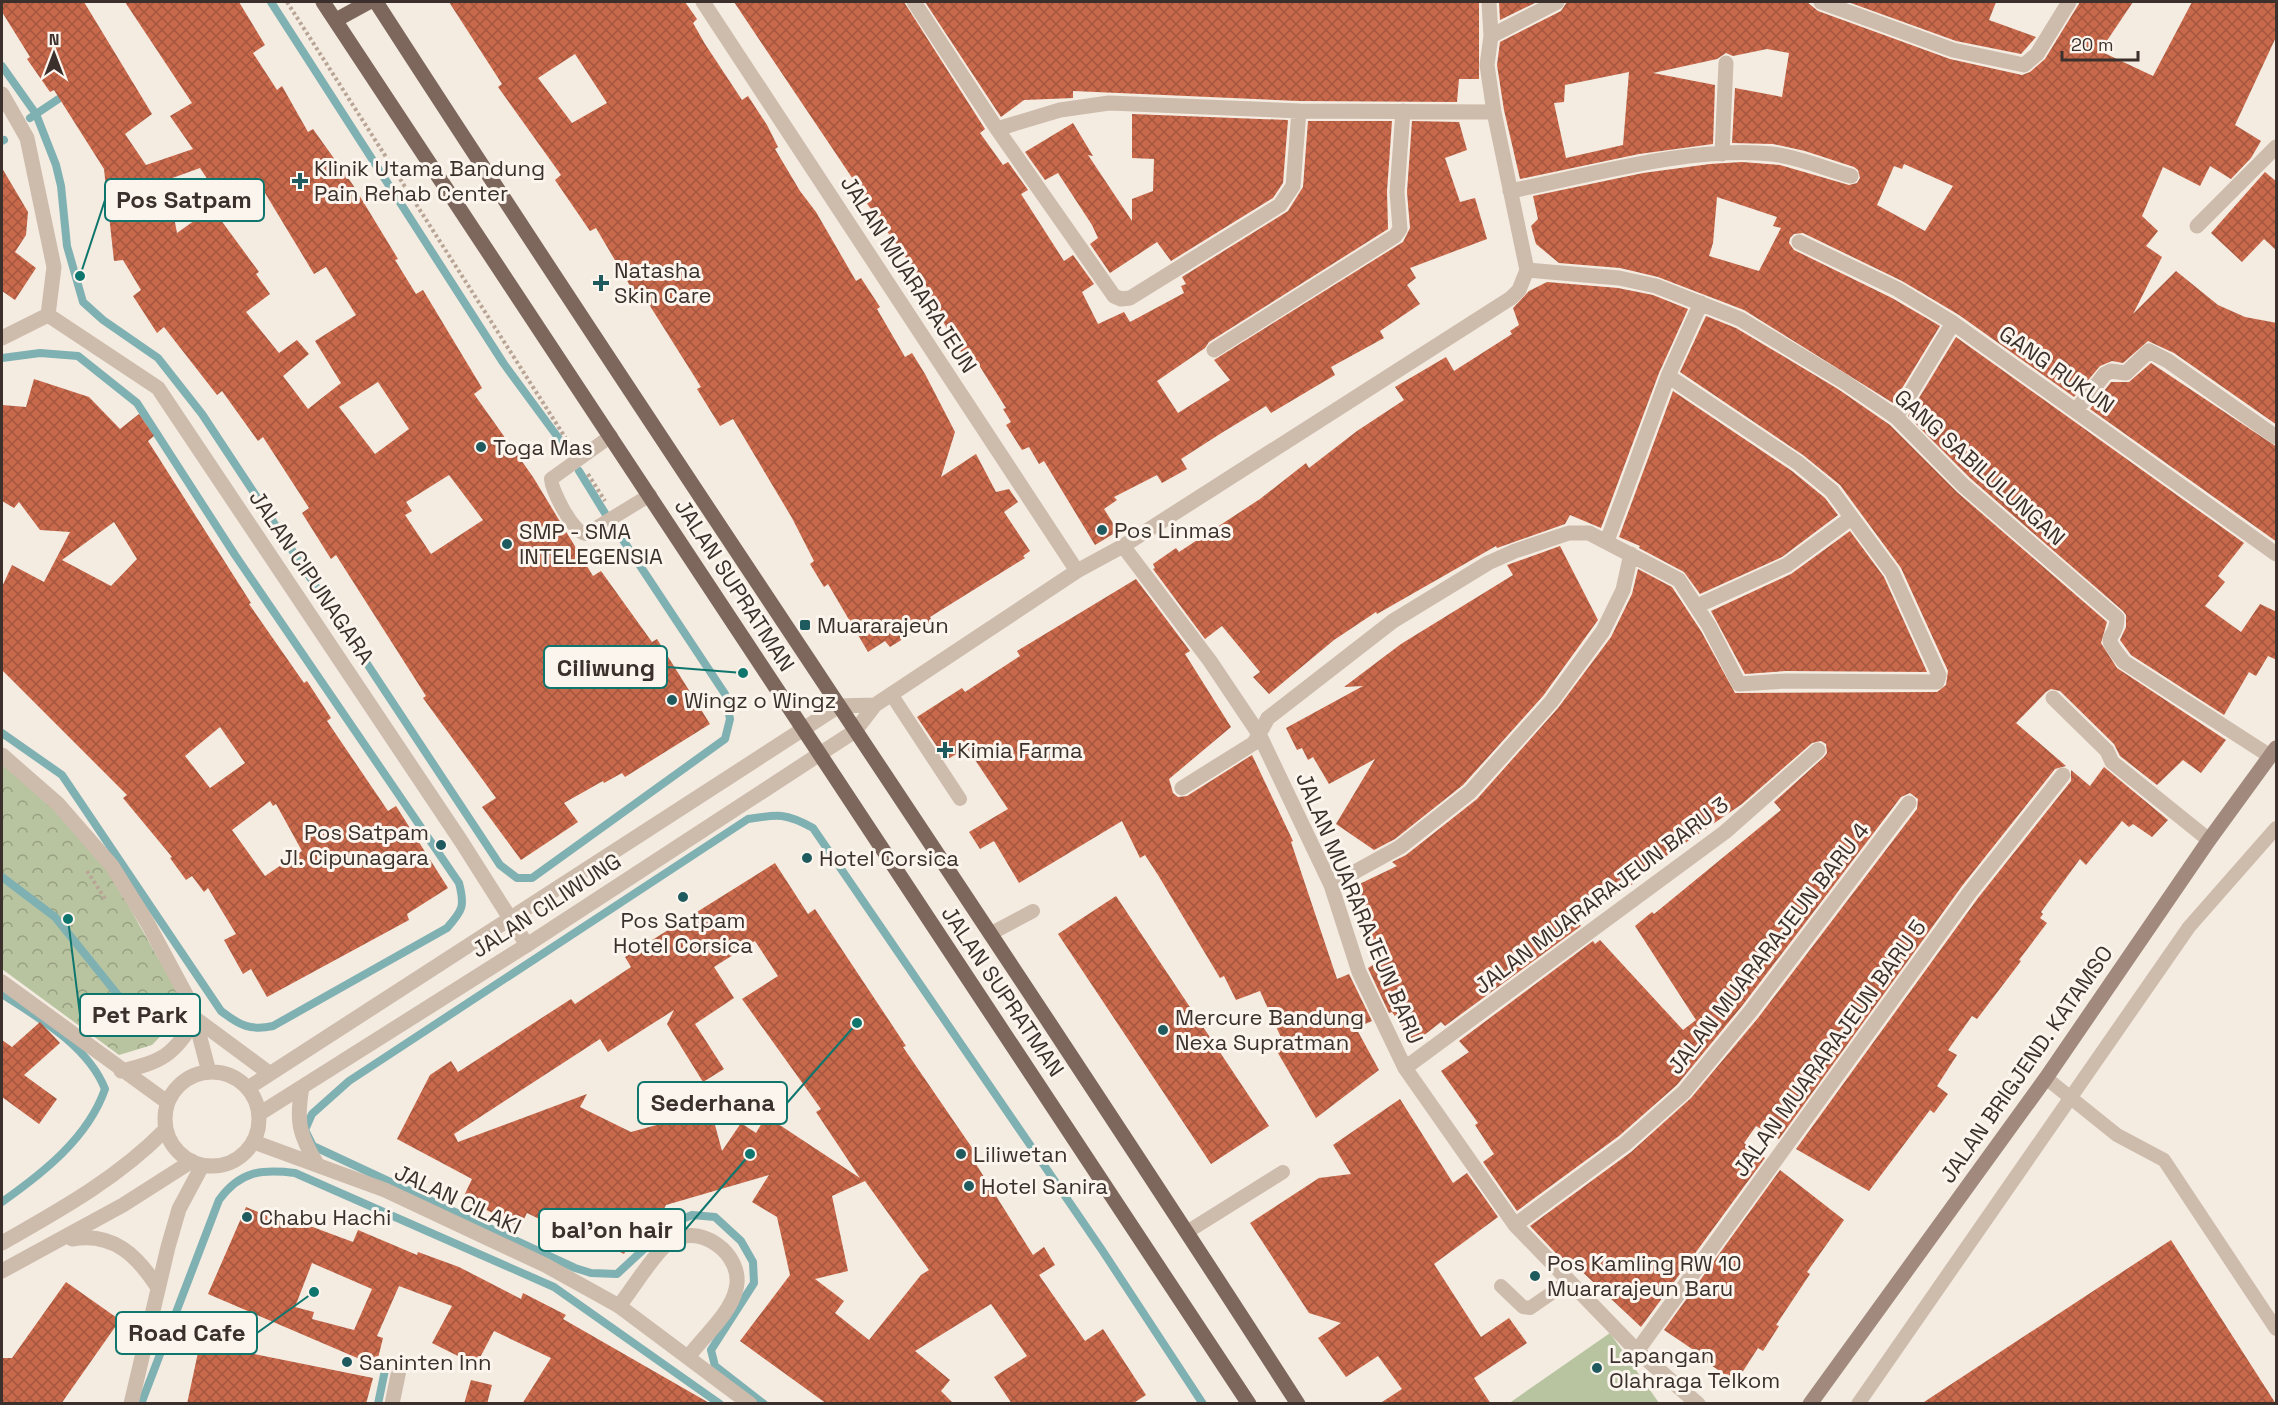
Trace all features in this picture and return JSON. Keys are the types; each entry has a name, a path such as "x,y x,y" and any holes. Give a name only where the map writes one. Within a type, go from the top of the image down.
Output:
{"main road":[{"name":"JALAN SUPRATMAN","path":"323,2 1249,1404"},
{"path":"336,20 369,2"},
{"name":"JALAN SUPRATMAN","path":"376,2 548,268 1187,1232 1298,1404"},
{"name":"JALAN BRIGJEND. KATAMSO","path":"1809,1404 2046,1078 2209,840 2273,752"}],"street":[{"name":"JALAN MUARARAJEUN","path":"703,2 1077,571"},
{"path":"914,2 997,129 1114,296 1121,299 1130,298 1280,205 1293,186 1299,111"},
{"path":"839,706 875,705 1077,571 1123,546 1511,298 1519,290 1527,270 1494,112 1487,65 1491,36 1489,2"},
{"path":"1491,36 1557,2"},
{"path":"1821,2 1953,50 2024,65 2037,54 2069,2"},
{"path":"1722,154 1726,63"},
{"path":"2,94 27,138 54,267 48,315 2,338"},
{"path":"997,129 1060,110 1109,103 1299,111 1494,112"},
{"path":"1215,350 1395,236 1400,229 1397,192 1403,111"},
{"path":"2197,226 2277,147"},
{"path":"1510,191 1676,158 1722,154 1772,154 1851,176"},
{"name":"GANG RUKUN","path":"1799,242 1897,289 1953,323 2277,554"},
{"name":"GANG SABILULUNGAN","path":"1527,270 1619,278 1656,286 1740,319 1843,381 1896,417 1963,485 2118,618 2109,640 2110,645 2124,662 2273,752"},
{"path":"1606,541 1668,376 1701,303"},
{"name":"JALAN CIPUNAGARA","path":"48,315 158,388 461,841 527,945"},
{"path":"1896,417 1953,323"},
{"path":"2076,410 2105,374 2111,371 2126,373 2149,351 2168,361 2277,437"},
{"path":"1182,788 1254,743 1268,718 1384,628 1461,578 1515,551 1553,537 1582,532 1606,541 1679,579 1697,606 1736,682 1741,685 1786,681 1937,681 1939,675 1892,572 1832,491 1798,463 1668,376"},
{"path":"1697,606 1787,565 1851,518"},
{"name":"JALAN MUARARAJEUN BARU","path":"1123,546 1210,661 1259,734 1331,885 1359,972 1405,1068 1515,1225 1637,1351 1698,1404"},
{"path":"1331,885 1400,847 1470,792 1551,702 1603,631 1623,590 1631,554"},
{"path":"2053,698 2106,750 2112,762 2209,840"},
{"name":"JALAN CILIWUNG","path":"259,1114 527,945 819,755 855,731 875,705"},
{"name":"JALAN CILIWUNG","path":"248,1088 839,706"},
{"name":"JALAN MUARARAJEUN BARU 3","path":"1405,1068 1725,832 1818,750"},
{"path":"2,755 58,804 112,866 147,922 190,1004 209,1072"},
{"name":"JALAN MUARARAJEUN BARU 5","path":"1637,1351 1970,892 2063,776"},
{"name":"JALAN MUARARAJEUN BARU 4","path":"1515,1225 1625,1144 1684,1092 1765,993 1909,803"},
{"path":"2,982 121,1071 167,1102"},
{"path":"121,1071 152,1065 166,1057 180,1045 196,1019"},
{"path":"196,1019 269,1073"},
{"path":"209,1072 224,1073 248,1088 256,1100 259,1114 259,1128 254,1142 245,1154 218,1167 197,1164 181,1155 165,1130 167,1102 183,1080 209,1072"},
{"path":"302,1087 298,1124 306,1147 317,1164"},
{"path":"2,1243 108,1180 140,1155 165,1130"},
{"name":"JALAN CILAKI","path":"254,1142 396,1195 545,1265 619,1306 689,1356 750,1404"},
{"path":"2,1271 197,1164"},
{"path":"131,1404 179,1209 197,1164"},
{"path":"62,1240 88,1236 110,1240 132,1253 158,1288"},
{"path":"619,1306 667,1244 679,1238 709,1239 731,1257 738,1272 737,1287 733,1301 689,1356"},
{"path":"392,1404 399,1370"}],"lane":[{"path":"610,436 551,479 551,487 574,527 586,534 650,495"},
{"path":"891,694 960,799"},
{"path":"1858,1404 2188,927 2277,828"},
{"path":"990,934 1033,911"},
{"path":"2046,1078 2117,1135 2164,1160 2277,1329"},
{"path":"1187,1232 1282,1172"},
{"path":"1501,1286 1523,1307 1530,1308 1569,1281"}],"path":[{"path":"287,2 614,517"},
{"path":"83,866 110,905"},
{"path":"158,1023 163,992"}],"green space":[{"path":"2,756 61,800 107,868 187,1009 152,1045 119,1055 2,969"},
{"name":"Lapangan Olahraga Telkom","path":"1610,1333 1659,1403 1508,1404"}],"building":[{"path":"2,2 84,2 152,114 125,134 146,165 193,149 170,116 192,103 125,2 239,2 265,45 253,53 277,90 282,86 308,132 313,129 353,185 398,259 395,260 416,294 423,290 482,388 474,394 533,477 593,576 601,571 652,642 657,639 710,724 625,777 622,773 604,783 603,781 564,803 578,822 521,860 482,807 496,798 423,698 426,696 336,555 331,559 302,513 309,508 263,437 258,441 222,391 217,395 164,327 157,333 133,296 141,290 123,260 114,261 104,169 54,90 50,92 27,59 30,57 2,12","holes":["200,168 231,215 265,193 314,274 326,267 356,315 315,341 341,383 308,409 283,376 309,354 297,340 279,353 246,312 270,294 256,274 259,272 212,208 177,233 167,180","378,382 409,429 375,454 339,407","449,475 483,520 431,554 405,515 412,511 406,502"]},
{"path":"449,2 685,2 697,19 693,23 705,44 742,100 748,96 767,125 778,147 775,149 800,191 816,212 856,281 861,278 880,307 877,309 905,357 912,353 925,374 955,432 941,477 976,454 996,492 1009,489 1018,502 1004,512 1030,551 1023,556 1025,558 930,617 932,621 890,647 885,641 868,652 828,584 824,587 810,564 814,561 792,518 733,419 720,426 697,389 701,387 645,298 639,301 596,228 590,231 555,180 561,175 498,87 502,84","holes":["575,54 607,103 572,123 538,78"]},
{"path":"734,2 904,2 985,129 980,133 1003,165 1008,162 1028,190 1021,194 1064,261 1073,255 1094,284 1082,292 1098,324 1124,312 1130,322 1184,293 1181,286 1186,284 1182,277 1288,211 1303,187 1308,121 1392,121 1387,191 1388,229 1209,342 1205,348 1157,381 1178,413 1230,380 1214,360 1403,242 1410,228 1407,192 1412,121 1459,122 1467,150 1445,158 1460,202 1475,198 1487,239 1410,268 1416,278 1407,285 1420,304 1380,331 1384,338 1331,367 1335,375 1271,413 1266,406 1223,432 1181,459 1187,469 1162,483 1157,475 1114,497 1117,500 1104,509 1118,531 1095,545 1044,461 1039,464 1029,447 1022,450 1006,425 1011,422 1003,409 1006,408 972,354 965,359 924,289 927,287 863,198 865,197"},
{"path":"925,2 1479,2 1479,79 1459,79 1457,102 1299,101 1073,91 1073,98 1024,100 1001,117"},
{"path":"1499,2 1537,2 1500,20"},
{"path":"1567,2 1807,2 1818,11 1950,59 2022,75 2030,72 2045,59 2080,2 2133,2 2100,51 2153,76 2192,2 2277,2 2277,35 2235,125 2261,141 2251,158 2231,179 2210,166 2200,186 2163,167 2142,216 2158,231 2146,246 2162,257 2133,314 2176,271 2218,305 2245,317 2277,323 2277,425 2174,353 2148,341 2123,363 2112,361 2100,366 2074,397 1959,315 1902,281 1803,233 1794,234 1790,238 1789,243 1794,250 1892,298 1940,326 1893,403 1744,310 1658,277 1620,268 1559,263 1536,244 1531,226 1538,219 1533,196 1643,173 1742,162 1780,165 1849,185 1857,183 1860,178 1858,170 1854,167 1805,151 1773,144 1732,143 1735,88 1782,97 1789,53 1767,49 1733,56 1726,53 1717,59 1653,73 1715,85 1713,144 1639,154 1520,179 1504,110 1497,65 1500,42 1561,11","holes":["1629,72 1623,145 1566,158 1554,103 1564,102 1565,85","1904,164 1953,186 1925,231 1877,205 1894,166 1902,169","1717,197 1777,217 1773,226 1781,228 1759,271 1709,256 1713,243"]},
{"path":"1848,2 1996,2 1989,20 2036,37 2021,54 1956,41"},
{"path":"1132,114 1288,120 1283,183 1273,198 1171,261 1157,242 1110,273 1090,244 1098,238 1092,225 1058,173 1045,180 1025,152 1073,123 1093,156 1088,155 1132,221 1132,199 1153,191 1154,159 1132,158"},
{"path":"2,168 28,212 26,235 15,252 36,268 15,300 2,291"},
{"path":"2265,172 2277,182 2277,251 2264,239 2242,262 2211,233"},
{"path":"1547,282 1618,288 1653,295 1688,309 1659,373 1601,528 1570,515 1565,524 1497,548 1496,546 1377,614 1376,612 1334,640 1269,694 1253,677 1260,672 1222,626 1205,639 1153,569 1155,568 1153,564 1176,548 1179,552 1260,499 1306,463 1309,468 1357,431 1404,400 1395,387 1446,357 1454,371 1512,334 1510,331 1519,325 1513,308 1529,291"},
{"path":"1706,316 1736,328 1838,389 1890,425 1957,492 2107,622 2101,643 2117,668 2226,740 2201,773 2183,760 2157,785 2120,756 2114,744 2060,691 2051,689 2046,692 2016,723 2066,766 2055,769 1962,886 1779,1139 1756,1126 1744,1143 1765,1158 1641,1327 1576,1266 1572,1270 1530,1226 1631,1152 1691,1098 1758,1018 1917,809 1918,799 1910,793 1901,797 1742,1006 1677,1085 1619,1136 1517,1211 1483,1162 1494,1154 1475,1125 1478,1123 1441,1071 1469,1052 1459,1041 1593,941 1595,944 1600,940 1683,1030 1696,1020 1635,926 1652,912 1654,914 1781,810 1774,802 1824,757 1827,753 1826,744 1821,741 1812,743 1742,804 1630,881 1633,884 1614,894 1606,882 1569,911 1581,926 1445,1026 1441,1022 1414,1043 1392,1012 1389,1013 1368,968 1378,962 1349,889 1397,866 1392,862 1406,855 1477,799 1558,708 1611,637 1632,594 1638,569 1672,587 1701,631 1735,693 1937,692 1946,685 1948,671 1901,568 1840,485 1803,455 1680,372"},
{"path":"1956,337 2244,543 2218,576 2225,582 2205,606 2241,632 2260,604 2277,612 2277,660 2268,656 2256,676 2249,672 2224,715 2131,655 2120,640 2126,627 2126,615 2123,611 1970,478 1908,416"},
{"path":"2151,363 2277,447 2277,542 2090,409 2111,382 2129,382"},
{"path":"34,379 89,397 120,429 139,414 154,436 148,441 251,603 249,604 304,683 307,681 331,718 327,721 388,811 396,806 448,888 407,914 409,920 267,997 251,969 243,974 224,940 236,934 208,888 204,892 192,876 186,880 170,858 172,857 123,798 127,795 2,670 2,587 12,565 44,582 70,532 40,530 19,502 14,508 2,501 2,405 26,407","holes":["114,522 137,559 111,586 62,560","220,727 245,763 210,788 185,756","270,801 273,806 276,804 302,851 265,876 232,830"]},
{"path":"1673,391 1792,471 1825,498 1838,515 1782,557 1700,594 1684,572 1639,548 1640,546 1619,537"},
{"path":"1850,531 1884,577 1927,672 1786,671 1745,674 1711,611 1791,574"},
{"path":"1560,546 1598,620 1543,696 1463,785 1395,839 1374,850 1336,824 1375,759 1329,784 1313,757 1308,760 1302,748 1297,750 1286,728 1363,686 1344,687 1401,644 1513,575 1507,565"},
{"path":"1136,579 1190,651 1185,654 1231,727 1169,779 1173,793 1178,797 1187,796 1252,755 1293,841 1291,842 1337,979 1349,974 1372,1021 1356,1028 1379,1070 1316,1118 1275,1048 1284,1044 1260,991 1236,1000 1224,976 1220,978 1145,855 1140,858 1122,821 1019,883 994,841 980,849 969,832 1008,809 967,748 946,760 917,717 962,688 965,692 1020,656 1017,651"},
{"path":"2104,767 2168,820 2152,837 2133,824 2129,827 2122,821 2086,865 2080,859 2041,912 2043,914 2040,918 2047,923 2019,960 2021,961 1977,1019 1972,1016 1948,1050 1957,1055 1937,1086 1948,1094 1934,1113 1930,1110 1869,1191 1796,1149 1978,898 2071,781 2071,770 2090,786"},
{"path":"775,863 808,914 815,909 906,1046 903,1047 979,1158 974,1161 1033,1255 1044,1247 1055,1265 1039,1275 1085,1341 1103,1329 1146,1395 1132,1404 1012,1404 994,1377 1027,1356 991,1304 915,1351 950,1380 941,1391 954,1404 827,1404 740,1341 790,1275 777,1217 752,1202 769,1175 666,1205 643,1249 630,1243 624,1254 579,1231 576,1237 527,1213 520,1227 463,1198 472,1179 397,1139 430,1075 451,1061 458,1072 571,999 575,1004 631,967 625,957","holes":["755,941 778,976 742,999 821,1109 816,1112 860,1178 766,1116 756,1133 741,1123 722,1151 711,1110 631,1132 580,1107 587,1094 458,1142 454,1134 600,1039 608,1052 674,1010 667,1024 703,1082 724,1069 695,1024 734,998 714,967","865,1181 929,1270 921,1275 869,1340 835,1313 844,1301 815,1279 848,1271 832,1196"]},
{"name":"Mercure Bandung Nexa Supratman","path":"1116,896 1269,1126 1211,1164 1058,934"},
{"path":"40,1022 60,1043 24,1075 57,1099 39,1124 2,1097 2,1040 12,1047"},
{"path":"1400,1099 1453,1183 1467,1173 1498,1217 1434,1264 1481,1337 1509,1318 1527,1343 1474,1378 1491,1404 1379,1404 1402,1389 1378,1356 1346,1377 1318,1338 1341,1323 1309,1313 1250,1223 1319,1178 1351,1174 1333,1145"},
{"path":"1780,1170 1844,1220 1807,1272 1810,1274 1776,1325 1779,1326 1763,1351 1758,1348 1736,1382 1664,1330"},
{"path":"246,1207 289,1225 291,1219 353,1242 358,1230 417,1255 418,1252 459,1267 521,1299 523,1293 566,1315 563,1319 711,1404 522,1404 551,1358 494,1331 476,1365 432,1343 452,1306 399,1286 377,1336 383,1338 376,1366 208,1294","holes":["312,1263 372,1289 354,1330 312,1319 314,1312 295,1307"]},
{"path":"2171,1240 2276,1404 1921,1404"},
{"path":"66,1282 120,1320 61,1404 2,1404 2,1358 12,1358"},
{"path":"200,1343 373,1378 366,1404 187,1404"},
{"path":"471,1380 492,1385 487,1404 464,1404"}],"waterway":[{"path":"271,2 504,364 568,451"},
{"path":"2,66 36,114 56,165 61,186 67,246 83,302 103,320 158,358 202,414 500,865 517,878 532,878 725,739 730,719 725,694 617,531"},
{"path":"30,118 66,94"},
{"path":"2,358 40,353 78,356 137,403 235,555 459,883 462,897 461,907 447,928 273,1026 258,1028 245,1026 221,1011 62,775 2,733"},
{"path":"579,471 608,518"},
{"path":"764,1404 715,1366 711,1350 754,1283 753,1262 741,1241 715,1217 692,1215 671,1224 617,1274 591,1273 575,1268 313,1146 305,1130 312,1114 349,1081 748,819 775,816 788,817 813,828 1102,1250 1203,1404"},
{"path":"2,877 55,917 130,1010"},
{"path":"2,994 46,1023 75,1046 87,1059 105,1089 88,1123 76,1139 33,1179 2,1202"},
{"path":"141,1404 219,1200 227,1190 243,1178 272,1171 295,1173 554,1287 720,1404"},
{"path":"378,1404 385,1370"}],"place":[{"name":"Klinik Utama Bandung Pain Rehab Center","path":"300,181"},
{"name":"Pos Satpam","path":"80,276"},
{"name":"Natasha Skin Care","path":"601,283"},
{"name":"Toga Mas","path":"481,447"},
{"name":"Pos Linmas","path":"1102,530"},
{"name":"SMP - SMA INTELEGENSIA","path":"507,544"},
{"name":"Muararajeun","path":"805,625"},
{"name":"Ciliwung","path":"743,673"},
{"name":"Wingz o Wingz","path":"672,700"},
{"name":"Kimia Farma","path":"945,750"},
{"name":"Pos Satpam Jl. Cipunagara","path":"441,845"},
{"name":"Hotel Corsica","path":"807,858"},
{"name":"Pos Satpam Hotel Corsica","path":"683,897"},
{"name":"Pet Park","path":"68,919"},
{"name":"Sederhana","path":"857,1023"},
{"name":"Mercure Bandung Nexa Supratman","path":"1163,1030"},
{"name":"bal'on hair","path":"750,1154"},
{"name":"Liliwetan","path":"961,1154"},
{"name":"Hotel Sanira","path":"969,1186"},
{"name":"Chabu Hachi","path":"247,1217"},
{"name":"Pos Kamling RW 10 Muararajeun Baru","path":"1535,1276"},
{"name":"Road Cafe","path":"314,1292"},
{"name":"Saninten Inn","path":"347,1362"},
{"name":"Lapangan Olahraga Telkom","path":"1597,1368"}]}
